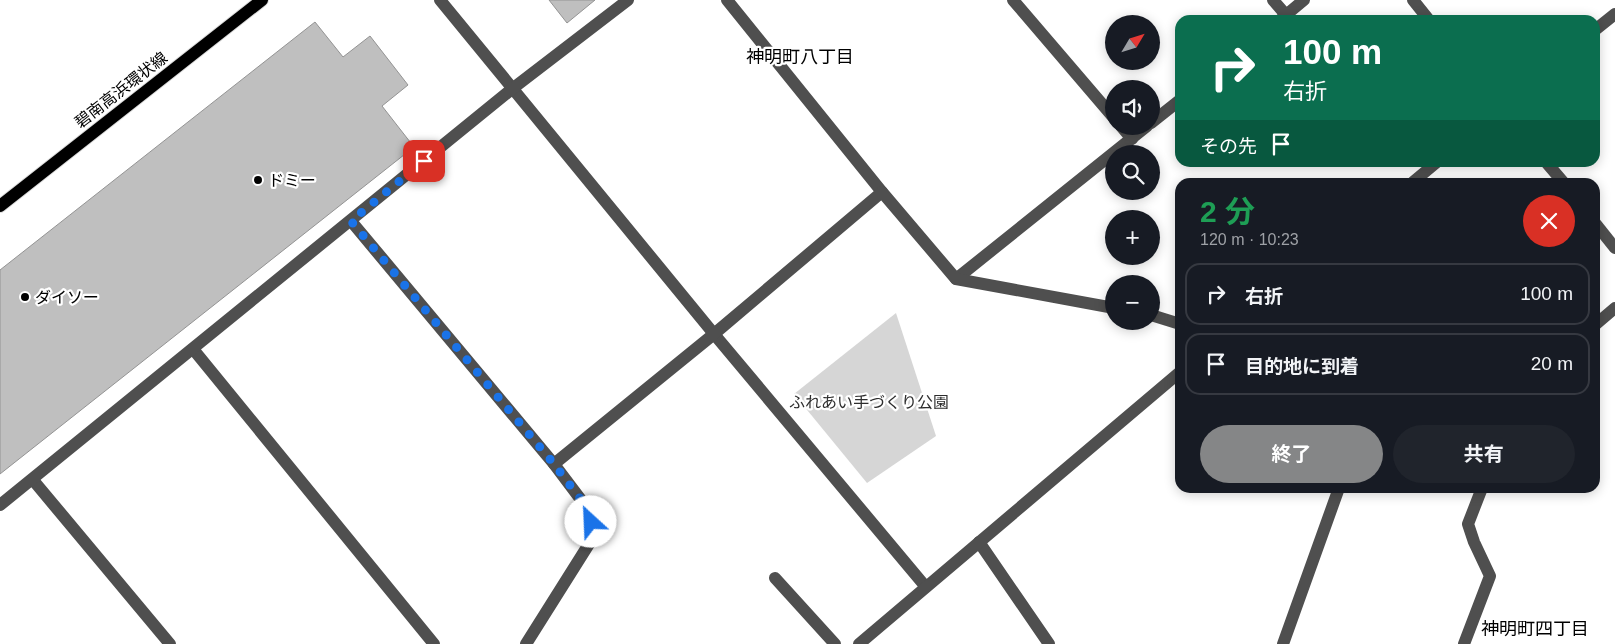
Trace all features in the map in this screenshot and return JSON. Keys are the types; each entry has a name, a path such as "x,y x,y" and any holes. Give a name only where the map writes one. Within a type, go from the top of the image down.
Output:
{"main road":[{"name":"碧南高浜環状線","path":"0,206 262,0"}],"street":[{"path":"440,0 714,334 925,586"},
{"path":"0,505 512,89 628,0"},
{"path":"727,0 882,192 956,279 1105,306"},
{"path":"1013,0 1105,107"},
{"path":"1273,0 1281,15"},
{"path":"1286,15 1304,0"},
{"path":"1413,0 1425,15"},
{"path":"1600,26 1615,14"},
{"path":"1160,116 1175,104"},
{"path":"1129,135 1132,139"},
{"path":"956,279 1137,135"},
{"path":"1418,178 1431,167"},
{"path":"1550,167 1559,178"},
{"path":"554,464 714,334 882,192"},
{"path":"351,221 554,464 588,509 594,536 526,644"},
{"path":"1600,229 1615,248"},
{"path":"1600,321 1615,308"},
{"path":"1160,318 1175,322"},
{"path":"193,349 434,644"},
{"path":"859,644 925,586 1175,376"},
{"path":"32,480 170,644"},
{"path":"1283,644 1337,493"},
{"path":"1464,644 1490,576 1468,524 1480,493"},
{"path":"979,542 1049,644"},
{"path":"775,578 835,644"}],"green space":[{"name":"ふれあい手づくり公園","path":"896,313 936,436 867,483 794,394"}],"building":[{"path":"549,0 595,0 567,23"},
{"path":"315,22 343,57 370,36 408,85 382,106 414,147 0,474 0,270"}],"place":[{"name":"ドミー","path":"258,180"},
{"name":"ダイソー","path":"25,297"}],"district":[{"name":"神明町八丁目","path":"800,57"},
{"name":"神明町四丁目","path":"1535,629"}],"route":[{"path":"424,161 351,221 554,464 588,509 591,522"}]}
